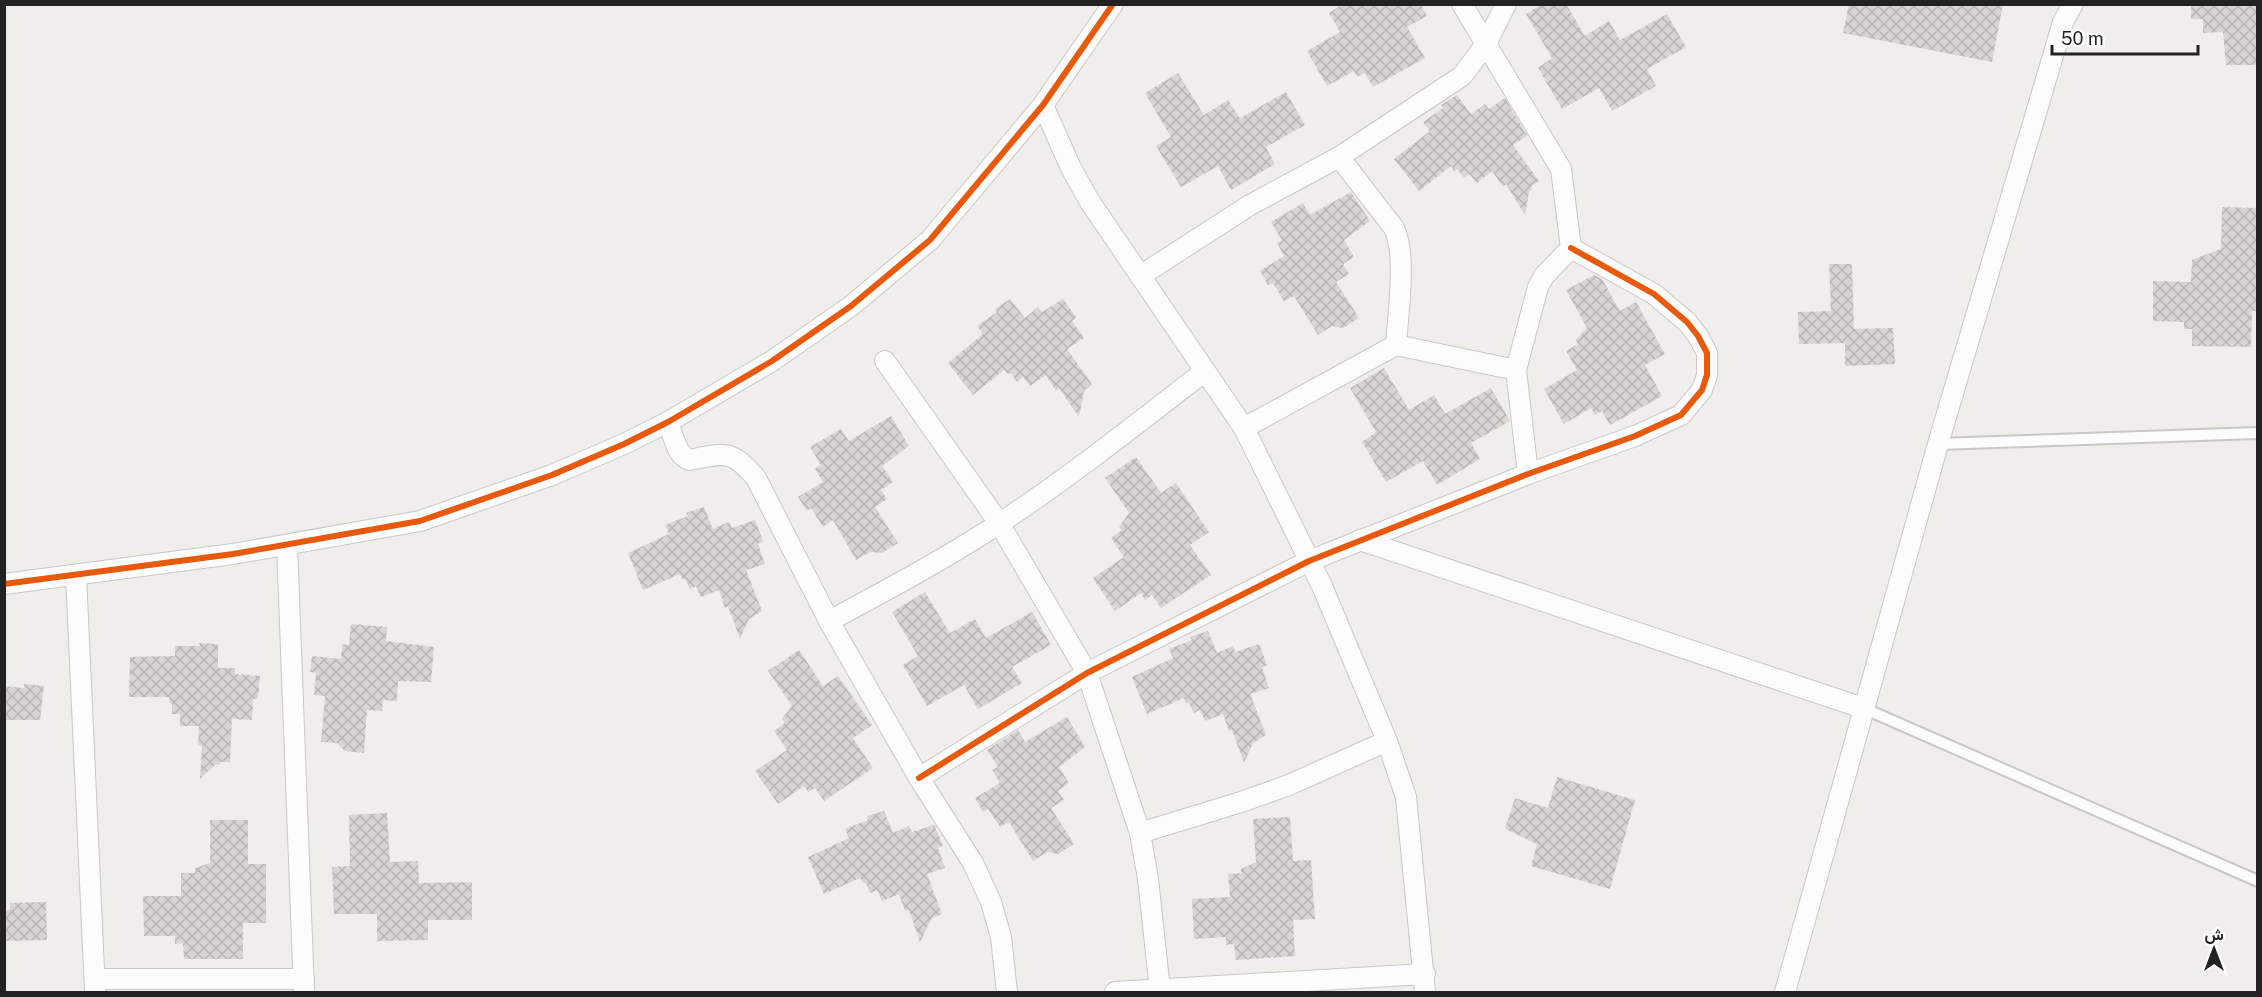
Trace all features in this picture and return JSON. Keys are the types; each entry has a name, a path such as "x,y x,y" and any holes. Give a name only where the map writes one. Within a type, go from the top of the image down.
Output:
{"street":[{"path":"4,584 233,554 420,521 552,475 668,422 772,362 851,306 930,240 1043,105 1113,4"},
{"path":"1462,4 1561,170 1571,248"},
{"path":"1140,276 1250,204 1339,157 1462,76 1486,44 1506,4"},
{"path":"1785,993 1938,444 2063,22 2073,4"},
{"path":"1043,105 1081,185 1244,428 1322,586 1387,741 1406,797 1425,983 1115,993"},
{"path":"1339,157 1398,236 1401,255 1396,345"},
{"path":"1528,474 1516,370 1538,286 1544,276 1571,248"},
{"path":"919,778 1087,673 1309,561 1528,474 1635,436 1681,415 1702,390 1707,375 1707,353 1687,322 1654,294 1571,248"},
{"path":"1244,428 1396,345 1516,370"},
{"path":"885,361 999,523 1087,673 1140,833 1148,879 1160,990"},
{"path":"829,621 919,574 999,523 1088,462 1205,370"},
{"path":"668,422 680,452 685,458 690,460 727,454 737,459 756,478 829,621 919,778 973,864 991,902 1001,937 1007,993"},
{"path":"1360,540 1863,708"},
{"path":"76,574 95,986 304,986 287,545"},
{"path":"1140,833 1279,788 1387,741"}],"lane":[{"path":"1938,444 2258,433"},
{"path":"1863,708 2258,881"}],"building":[{"path":"1343,4 1421,4 1427,16 1407,27 1425,58 1373,87 1365,73 1357,77 1354,71 1327,86 1307,51 1340,32 1329,13"},
{"path":"1542,4 1566,4 1585,36 1609,21 1620,40 1667,14 1686,47 1647,69 1656,86 1612,111 1599,88 1562,109 1538,68 1552,58 1526,14"},
{"path":"1849,4 2003,4 1992,62 1843,33"},
{"path":"2191,4 2258,4 2258,65 2226,65 2223,32 2203,33 2203,19 2191,19"},
{"path":"1178,73 1204,115 1228,100 1240,118 1286,92 1305,125 1266,147 1275,164 1231,190 1218,166 1181,187 1156,146 1171,137 1145,93"},
{"path":"1457,95 1471,114 1485,104 1489,109 1505,98 1527,136 1513,145 1539,181 1530,187 1532,189 1529,192 1525,215 1506,184 1503,187 1492,171 1477,183 1469,174 1464,178 1457,169 1454,171 1451,166 1419,191 1394,159 1430,131 1423,122 1443,108 1441,105"},
{"path":"1351,192 1370,221 1344,240 1354,257 1343,264 1349,274 1336,282 1359,318 1343,328 1332,326 1318,335 1294,296 1284,301 1273,283 1268,285 1260,271 1284,256 1277,243 1282,240 1271,222 1303,203 1310,215"},
{"path":"2222,207 2258,208 2258,311 2252,311 2251,347 2192,346 2192,329 2184,329 2184,322 2153,321 2153,281 2191,282 2192,260 2221,249"},
{"path":"1829,264 1852,264 1854,329 1893,328 1895,364 1845,366 1845,343 1799,344 1798,312 1831,311"},
{"path":"1594,275 1602,279 1620,311 1636,302 1665,354 1645,365 1662,396 1610,425 1602,411 1595,415 1591,408 1564,424 1544,389 1577,370 1566,351 1578,344 1576,340 1587,328 1566,290"},
{"path":"1010,299 1025,318 1038,307 1042,312 1063,299 1076,317 1072,321 1084,338 1067,349 1092,384 1084,391 1079,417 1059,388 1056,391 1046,375 1030,386 1023,377 1017,382 1011,373 1008,374 1004,370 973,395 948,363 983,334 977,326 997,312 995,309"},
{"path":"1384,368 1409,410 1434,395 1445,414 1491,388 1510,421 1471,443 1480,459 1437,485 1423,461 1386,482 1362,442 1376,432 1350,388"},
{"path":"891,416 909,446 882,466 893,482 881,490 887,499 875,507 898,543 882,553 870,552 856,560 833,520 823,527 811,508 807,511 798,497 823,482 815,469 821,465 810,447 841,429 849,441"},
{"path":"1136,457 1161,493 1176,483 1209,532 1190,545 1211,575 1161,608 1152,595 1145,600 1141,593 1115,611 1093,578 1124,557 1111,538 1122,530 1119,527 1129,513 1105,478"},
{"path":"704,507 713,529 729,522 732,528 755,520 763,541 758,544 765,564 746,570 762,611 749,619 740,639 728,606 725,608 719,590 701,597 696,586 690,589 680,574 643,590 628,553 669,534 665,525 688,516 686,513"},
{"path":"925,592 950,633 975,619 986,638 1032,612 1051,645 1012,667 1022,683 978,709 964,685 927,706 903,665 918,656 892,612"},
{"path":"351,624 387,627 386,641 434,647 431,682 398,681 397,701 383,700 382,711 367,710 364,753 345,751 337,743 321,742 325,696 314,695 316,673 310,672 312,656 341,659 342,644 349,645"},
{"path":"1208,631 1217,653 1233,646 1235,652 1259,644 1267,665 1262,668 1269,688 1250,694 1266,735 1253,743 1244,763 1232,730 1229,731 1223,714 1205,721 1200,710 1194,713 1184,698 1147,714 1132,677 1173,658 1169,649 1192,640 1190,637"},
{"path":"199,643 218,644 218,668 235,668 235,674 260,676 258,699 253,699 252,720 232,719 230,762 220,762 200,779 202,745 198,745 199,726 180,726 180,714 172,714 172,703 169,697 129,697 130,657 175,656 175,646 200,646"},
{"path":"799,650 823,686 838,676 872,725 853,738 873,768 824,801 815,788 808,792 804,786 778,804 755,771 787,750 774,731 785,723 782,719 792,706 768,671"},
{"path":"24,684 44,686 40,720 4,720 4,686 24,688"},
{"path":"1067,717 1085,747 1059,767 1069,783 1058,791 1064,800 1051,808 1074,844 1058,854 1047,852 1033,861 1009,822 1000,827 988,809 983,812 975,798 1000,783 992,770 998,767 987,750 1018,730 1025,742"},
{"path":"1557,777 1635,800 1610,889 1531,866 1537,844 1505,829 1515,798 1548,808"},
{"path":"884,811 893,833 909,826 912,832 934,825 943,845 938,848 945,868 927,874 942,914 932,918 920,942 909,910 905,911 899,894 882,901 877,890 870,893 866,883 863,883 860,878 824,894 808,857 849,838 845,829 868,820 867,816"},
{"path":"387,813 390,862 418,861 419,883 472,882 472,920 428,920 428,940 377,941 377,914 334,914 332,867 350,866 349,815"},
{"path":"1290,817 1293,861 1311,860 1315,919 1293,920 1295,956 1236,960 1234,944 1226,945 1226,937 1194,939 1192,899 1230,897 1228,874 1241,873 1241,869 1256,862 1253,819"},
{"path":"210,820 248,820 248,864 266,864 266,923 243,923 243,959 184,959 183,943 175,944 175,936 144,936 143,896 181,896 181,873 195,873 195,868 210,863"},
{"path":"46,902 47,940 4,941 4,910 10,910 10,903"}],"cycle path":[{"path":"4,584 233,554 420,521 552,475 668,422 772,361 851,306 930,240 1043,105 1113,4"},
{"path":"919,778 1087,673 1309,561 1528,474 1635,436 1681,415 1702,390 1707,375 1707,353 1698,336 1687,322 1654,294 1571,248"}]}
